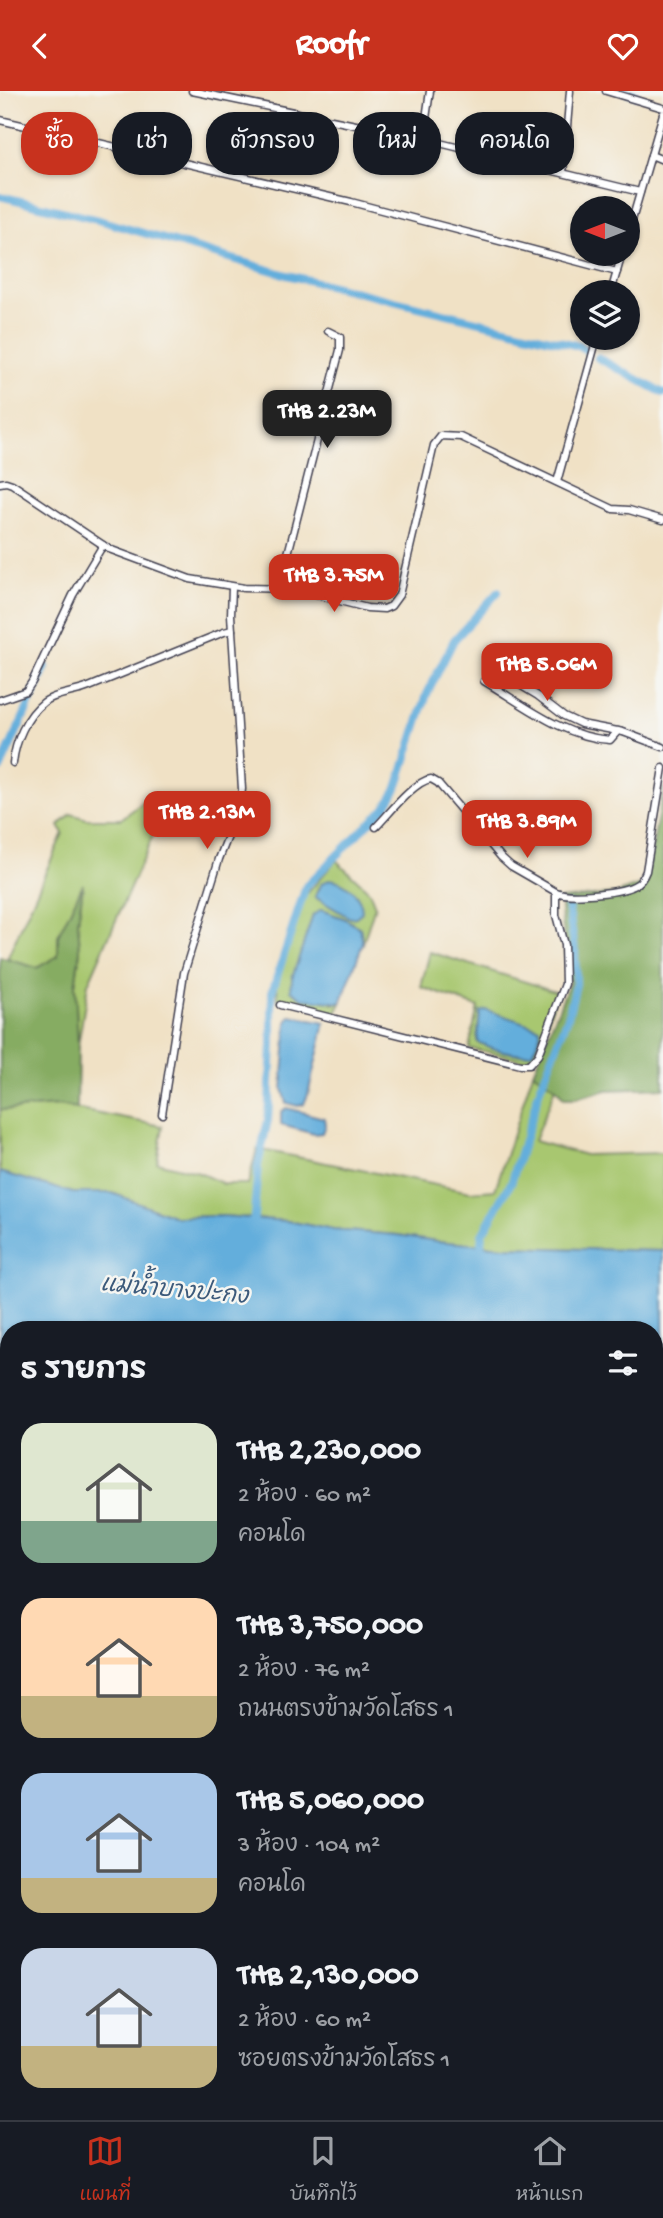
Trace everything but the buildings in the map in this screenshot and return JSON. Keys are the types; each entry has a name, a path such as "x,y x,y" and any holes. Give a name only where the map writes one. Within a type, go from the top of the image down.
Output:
{"street":[{"path":"192,91 353,124"},
{"path":"427,112 430,91"},
{"path":"568,112 570,91"},
{"path":"606,91 663,108"},
{"path":"639,196 663,114"},
{"path":"0,120 351,202 617,272"},
{"path":"651,155 663,160"},
{"path":"571,175 640,192"},
{"path":"615,280 619,266"},
{"path":"279,589 340,350 340,337 328,331"},
{"path":"557,482 594,350"},
{"path":"0,476 3,483 103,545 190,579 232,587 309,592 367,608 384,609 394,604 399,595 434,445 440,436 461,437 613,509 629,510 663,520"},
{"path":"0,700 26,691 32,682 73,595 103,545"},
{"path":"162,1114 184,973 219,859 240,806 242,789 232,630 232,587"},
{"path":"13,763 26,723 49,698 86,688 232,630"},
{"path":"490,667 538,696 564,716 581,724 618,731 663,747"},
{"path":"484,681 561,727 596,739 610,740 618,731"},
{"path":"376,828 413,789 431,779 438,783 501,857 511,866 556,892 569,896 628,888 641,881 647,865 663,768"},
{"path":"280,1005 520,1065 529,1065 538,1055 565,984 564,945 556,915 556,892"}],"green space":[{"path":"663,787 663,1088 607,1090 575,1099 564,1099 555,1088 533,1072 569,983 561,899 616,894 643,884 648,872"},
{"path":"146,800 155,800 159,822 88,984 78,1046 75,986 80,951 78,922 83,887 59,956 37,968 7,959 63,833 59,826 71,814 87,819 121,819"},
{"path":"336,860 369,891 375,906 363,943 360,928 321,910 332,1004 341,1003 336,1013 278,999 277,985 305,896","holes":["318,888 350,918 315,897"]},
{"path":"83,884 78,922 80,951 75,986 77,1109 59,1106 0,1110 0,957 37,968 58,956 58,936"},
{"path":"430,952 558,992 537,1051 532,1059 526,1060 469,1048 478,1007 421,987","holes":["480,1012 532,1053 519,1054 477,1042"]},
{"path":"533,1072 555,1088 534,1141 585,1155 663,1153 663,1251 505,1247 333,1230 288,1221 223,1216 176,1217 112,1193 73,1193 0,1172 0,1110 59,1106 163,1126 157,1162 199,1173 224,1184 248,1184 257,1149 470,1192 495,1190"}],"water":[{"path":"331,879 347,886 356,895 362,912 356,917 350,918 315,897 322,883"},
{"path":"321,910 360,928 363,943 341,1003 304,999 291,990 292,978 313,915"},
{"path":"486,1010 540,1028 540,1035 532,1053 504,1051 477,1042 480,1012"},
{"path":"291,1016 325,1023 308,1094 304,1104 298,1106 286,1103 282,1089 287,1022"},
{"path":"286,1108 324,1118 322,1133 314,1134 281,1125 281,1112"},
{"name":"แม่น้ำบางปะกง","path":"0,1172 73,1193 112,1193 176,1217 223,1216 288,1221 333,1230 505,1247 663,1251 663,1321 0,1321"}],"waterway":[{"path":"625,91 636,95"},
{"path":"0,196 102,221 287,275 579,346 587,351"},
{"path":"598,358 663,393"},
{"path":"253,1228 258,1165 268,1120 272,992 306,886 386,806 397,788 427,694 454,640 498,592"},
{"path":"0,769 46,667"},
{"path":"480,1254 482,1234 511,1183 540,1089 568,1017 576,984 575,950 568,905"}]}
